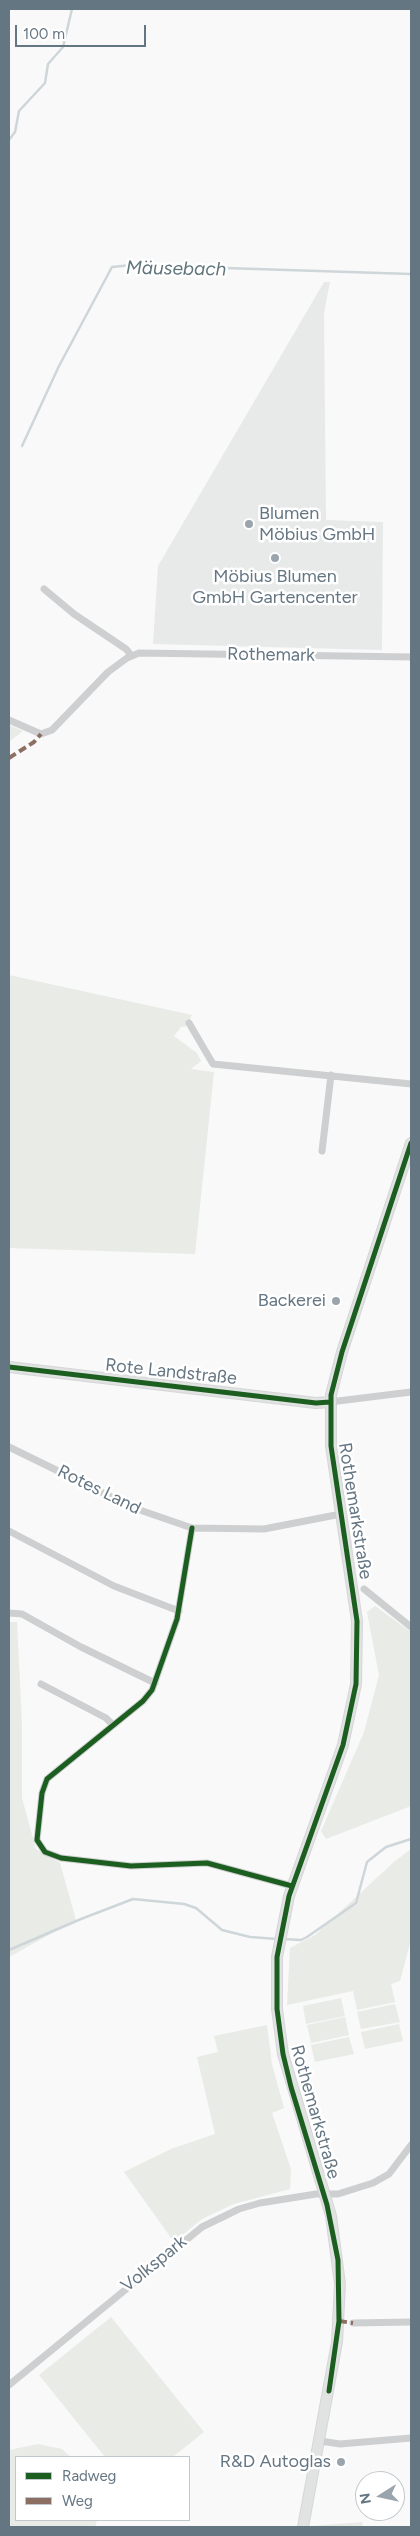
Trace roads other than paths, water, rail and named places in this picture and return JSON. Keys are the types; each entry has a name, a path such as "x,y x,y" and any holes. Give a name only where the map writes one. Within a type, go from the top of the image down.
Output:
{"street":[{"path":"9,720 41,734 52,730 108,672 131,655 126,649 74,614 44,589"},
{"name":"Rothemark","path":"131,655 139,653 411,657"},
{"path":"189,1023 213,1064 411,1084"},
{"path":"322,1151 331,1075"},
{"name":"Rothemarkstraße","path":"303,2527 337,2342 340,2308 338,2255 324,2194 291,2087 283,2054 276,1994 278,1948 292,1886 343,1745 356,1684 357,1621 330,1436 330,1402 342,1352 411,1143"},
{"name":"Rote Landstraße","path":"9,1367 316,1403 411,1392"},
{"name":"Rotes Land","path":"9,1447 134,1508 192,1528"},
{"name":"Rothemarkstraße","path":"192,1528 264,1529 342,1514"},
{"path":"192,1528 179,1611 155,1683 143,1701 52,1774 44,1785 37,1840 45,1852 61,1858 131,1866 207,1863 292,1886"},
{"path":"9,1531 114,1586 179,1611"},
{"name":"Rothemarkstraße","path":"364,1590 411,1627"},
{"path":"9,1613 22,1614 81,1647 155,1683"},
{"path":"41,1684 106,1718 113,1725"},
{"name":"Volkspark","path":"9,2385 202,2227 249,2206 312,2194 345,2192 384,2178 411,2145"},
{"path":"352,2323 411,2322"},
{"path":"320,2441 340,2444 411,2438"}],"waterway":[{"path":"9,140 15,132 19,111 45,83 48,64 63,47 72,9"},
{"name":"Mäusebach","path":"22,446 59,366 112,267 132,265 411,274"},
{"path":"283,1939 301,1940 356,1903 367,1862 386,1847 411,1839"},
{"path":"9,1950 133,1899 184,1904 196,1908 222,1930 250,1937 277,1939"}],"place":[{"name":"Blumen Möbius GmbH","path":"249,524"},
{"name":"Möbius Blumen GmbH Gartencenter","path":"275,558"},
{"name":"Backerei","path":"336,1301"},
{"name":"R&D Autoglas","path":"341,2462"}]}
